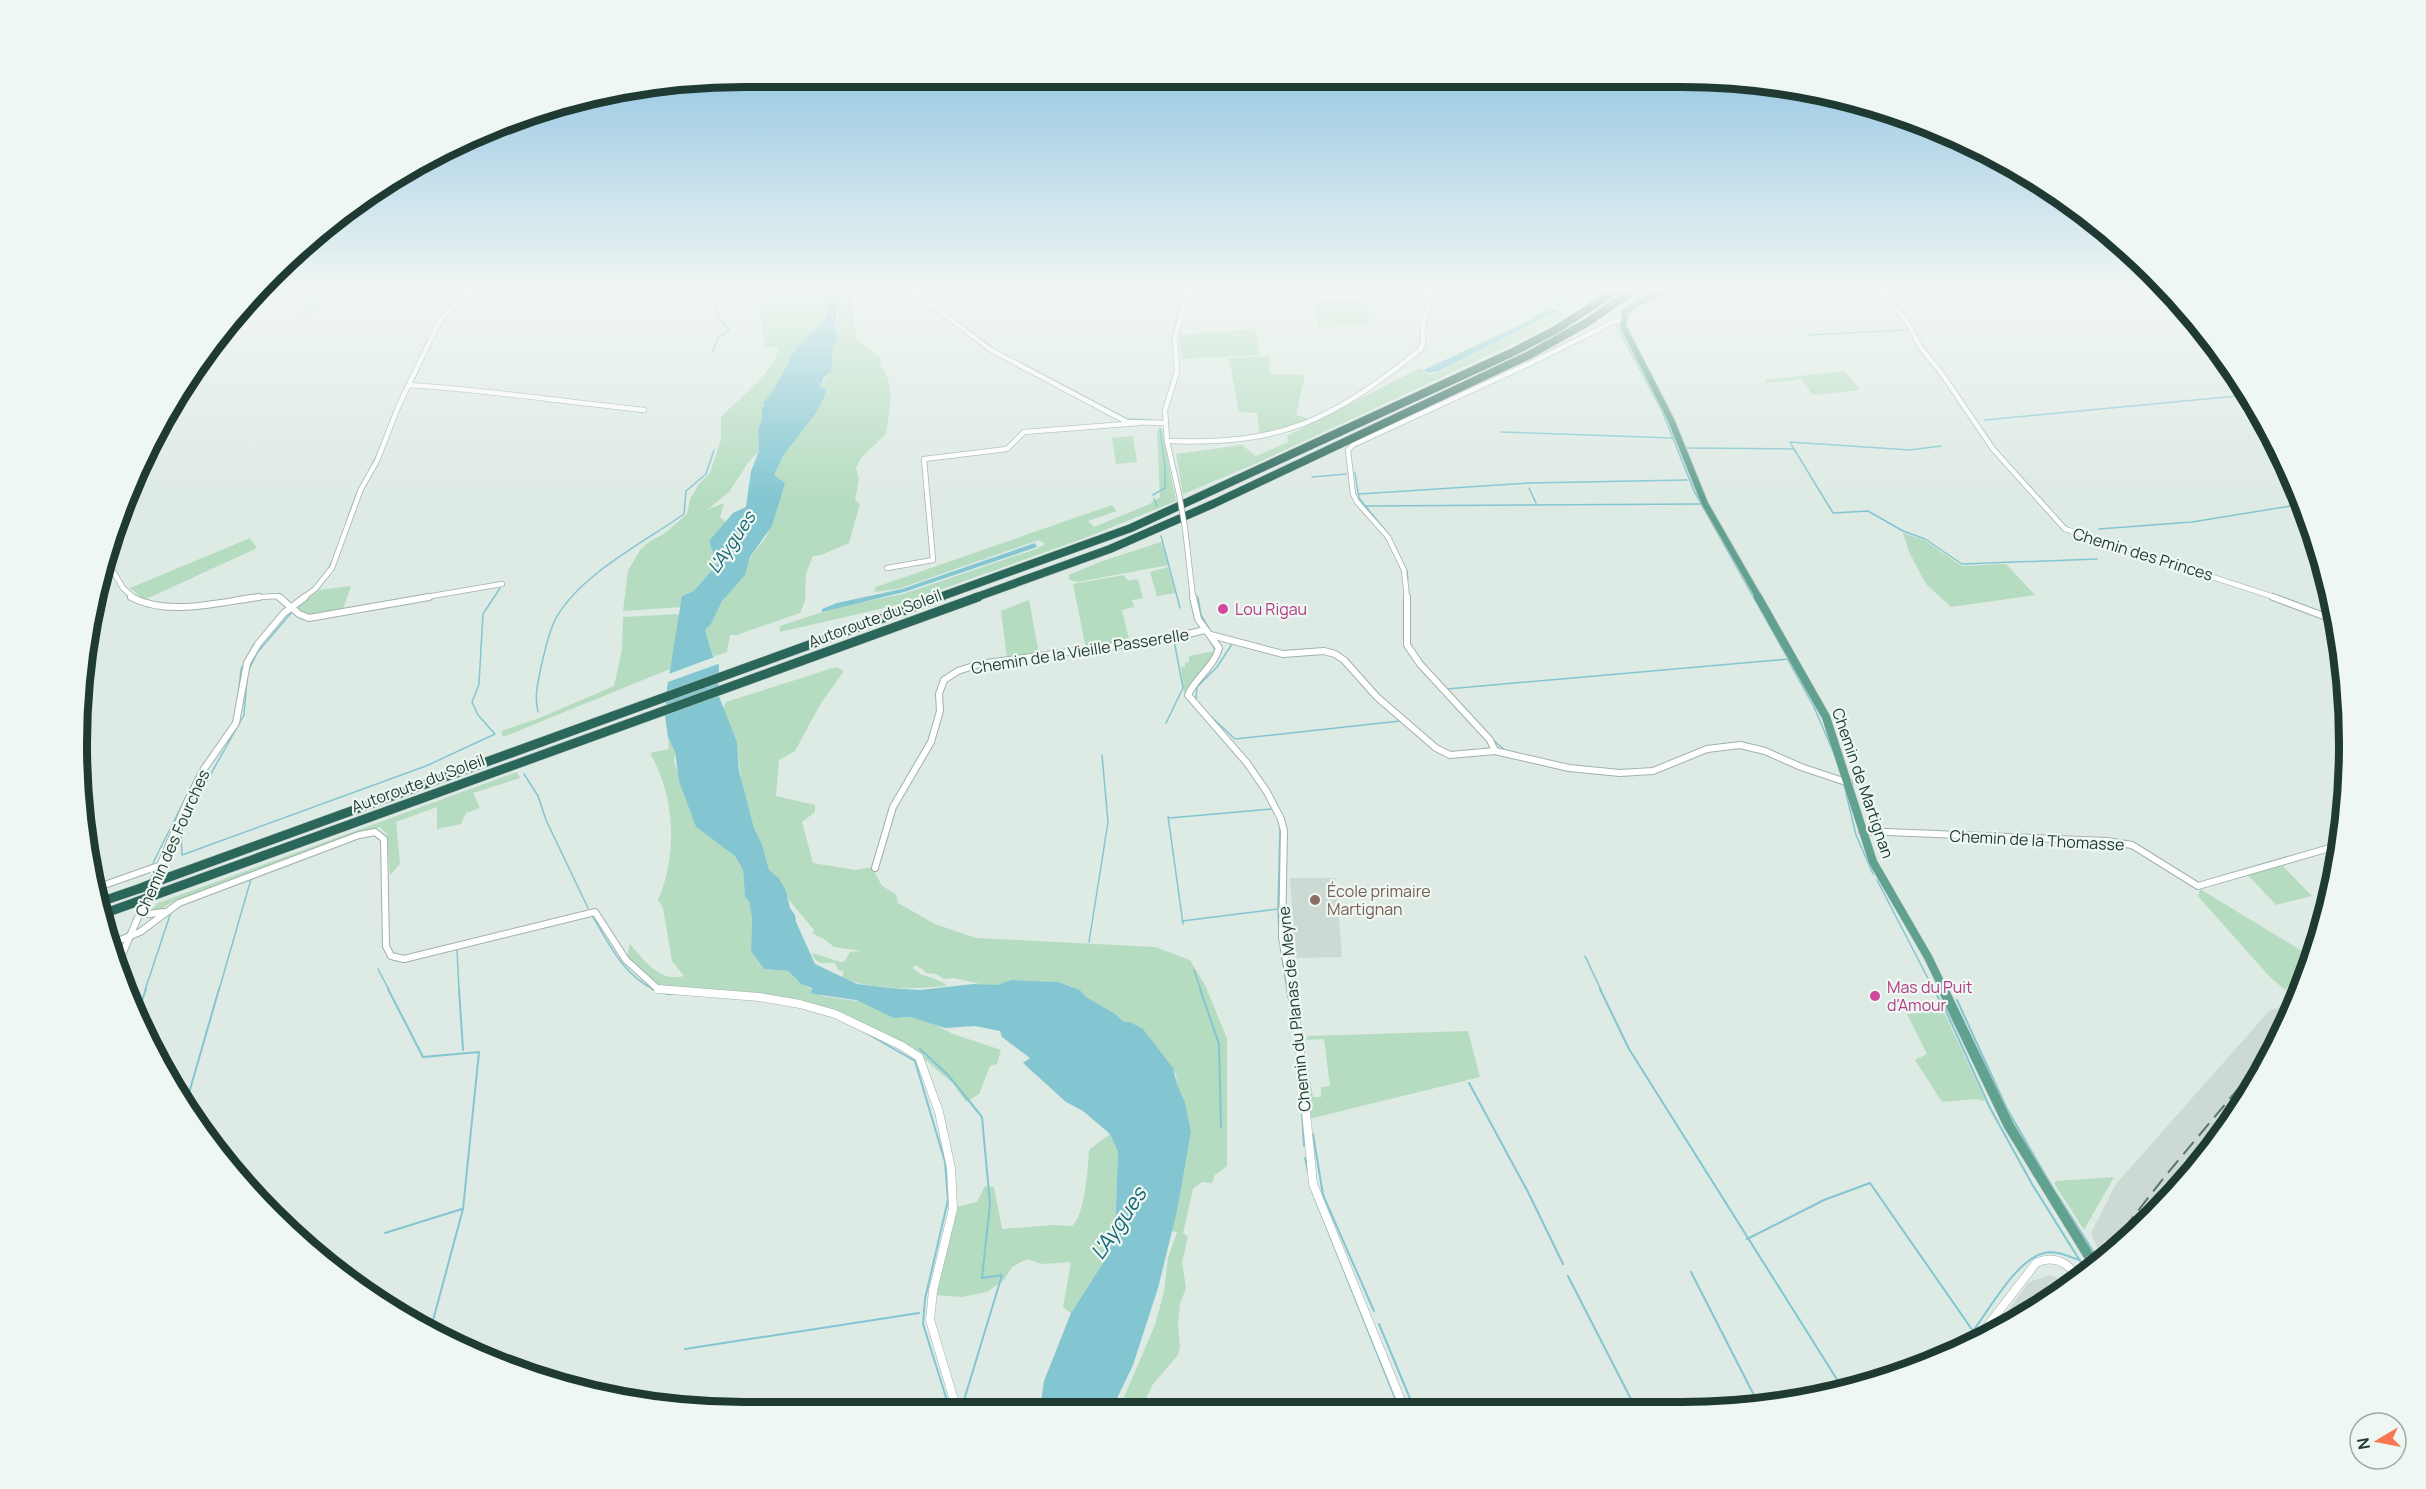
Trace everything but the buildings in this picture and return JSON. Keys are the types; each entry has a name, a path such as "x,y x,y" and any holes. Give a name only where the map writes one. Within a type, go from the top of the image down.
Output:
{"highway":[{"name":"Autoroute du Soleil","path":"106,900 141,888 160,872 644,706 1093,543 1161,515 1497,359"},
{"name":"Autoroute du Soleil","path":"109,913 139,906 156,895 1149,533 1519,359"}],"main road":[{"name":"Chemin de Martignan","path":"1639,359 1671,420 1705,504 1819,704 1831,730 1873,862 1925,950 2009,1126 2091,1259"}],"street":[{"name":"Chemin des Fourches","path":"122,956 130,938 139,906 160,872 188,800 204,769 236,723 247,663 258,644 291,607 315,589 332,568 361,489 377,461 422,359"},
{"path":"1010,359 1127,422 1138,423"},
{"path":"1177,359 1178,366 1165,410 1167,441 1185,528 1194,607 1217,643 1218,654"},
{"path":"1167,441 1208,444 1266,438 1292,430 1342,408 1408,359"},
{"path":"1495,751 1490,740 1420,664 1407,645 1406,575 1388,537 1357,502 1353,494 1348,450 1353,445 1538,359"},
{"name":"Chemin des Princes","path":"1930,359 1993,449 2065,529 2241,585 2326,617"},
{"path":"409,385 474,388 524,397 644,410"},
{"path":"887,568 933,560 924,459 1007,449 1024,432 1166,423"},
{"path":"111,568 129,596 147,605 187,606 268,596 285,599 294,612 309,618 502,584"},
{"path":"1208,632 1226,642"},
{"name":"Chemin de la Vieille Passerelle","path":"875,868 893,807 931,742 940,711 941,686 950,675 979,664 1208,632"},
{"path":"1218,654 1226,642"},
{"path":"1217,643 1236,642 1283,654 1324,651 1335,654 1344,660 1377,697 1443,753 1454,756 1495,751 1569,768 1620,773 1653,771 1707,749 1740,745 1765,751 1801,767 1849,783"},
{"name":"Chemin du Planas de Meyne","path":"1218,654 1214,662 1195,682 1188,695 1196,708 1218,728 1237,751 1282,817 1284,831 1282,937 1299,1040 1313,1184 1402,1402"},
{"name":"Chemin de la Thomasse","path":"1862,831 2132,845 2198,886 2330,848"},
{"path":"118,942 130,938 179,903 359,835 375,832 384,839 386,946 391,956 404,959 595,912 626,960 658,989 759,997 800,1004 835,1014 902,1046 919,1057 939,1112 951,1168 953,1209 933,1291 930,1320 955,1402"},
{"path":"103,886 160,872"},
{"path":"139,906 149,914 165,912"},
{"path":"1986,1326 2036,1263 2042,1259 2048,1257 2064,1262 2074,1272"}],"shaded area":[{"name":"École primaire Martignan","path":"1290,878 1336,878 1342,957 1296,958"},
{"path":"2284,1006 2251,1073 2203,1145 2146,1209 2115,1239 2109,1244 2105,1241 2098,1249 2091,1233 2116,1184 2270,1010"},
{"path":"2050,1275 2061,1281 2003,1318 2029,1282"}],"green space":[{"path":"774,359 791,359 776,389 763,403 765,406 762,408 762,419 758,430 759,451 729,492 707,510 724,503 720,517 726,522 709,541 717,564 694,591 682,596 682,607 623,611 628,571 640,550 650,541 664,534 687,514 690,499 699,484 710,473 721,439 721,417 764,375"},
{"path":"832,359 882,359 879,364 885,372 890,388 886,434 861,458 856,468 859,479 855,500 860,504 849,543 813,556 806,573 805,601 800,613 737,635 730,635 727,652 715,656 712,654 705,630 711,624 722,601 753,553 766,537 785,483 773,475 783,456 816,413 826,394 826,390 820,388"},
{"path":"1229,359 1269,359 1270,374 1305,375 1296,415 1313,420 1260,437 1257,413 1239,412"},
{"path":"1464,359 1480,359 1255,464 1183,494 1176,454 1242,445 1256,456 1288,442 1287,436 1420,368 1430,375"},
{"path":"1845,371 1860,390 1813,395 1801,379 1767,383 1765,380"},
{"path":"1162,429 1176,501 1085,538 897,605 780,632 780,626 838,607 903,594 1036,549 1045,544 1039,540 898,589 874,592 876,587 1112,505 1117,511 1088,521 1094,527 1150,504 1160,497 1157,431"},
{"path":"1133,436 1137,462 1116,464 1112,438"},
{"path":"1903,533 1924,540 1962,566 2006,564 2035,595 1951,607 1926,584 1909,552"},
{"path":"250,538 257,548 144,600 130,588"},
{"path":"1161,542 1169,565 1077,582 1069,580 1069,575 1100,562"},
{"path":"1168,567 1175,593 1157,596 1150,572"},
{"path":"1124,575 1128,581 1138,579 1143,598 1132,600 1134,607 1122,610 1130,643 1086,649 1073,584"},
{"path":"351,586 343,609 312,615 301,612 297,607 319,590"},
{"path":"1029,600 1039,654 1007,658 1001,611"},
{"path":"680,614 670,669 503,737 501,731 537,719 614,686 622,650 623,617"},
{"path":"1210,638 1217,646 1217,653 1184,694 1181,667 1185,667 1185,663 1189,662 1189,656 1214,651 1208,639"},
{"path":"836,667 844,671 821,703 795,751 779,760 776,796 815,805 815,812 802,822 813,863 855,870 872,867 882,886 896,894 898,903 935,924 976,938 1155,947 1190,960 1206,987 1227,1039 1227,1166 1215,1175 1212,1183 1202,1182 1193,1189 1183,1233 1188,1237 1182,1262 1186,1288 1180,1304 1178,1324 1180,1347 1178,1355 1153,1384 1144,1402 1122,1402 1155,1325 1164,1292 1168,1258 1177,1232 1172,1231 1191,1132 1176,1074 1130,1022 1124,1022 1114,1013 1086,997 1080,990 1060,982 1011,980 988,986 954,978 944,979 936,974 926,973 915,965 913,968 917,972 947,986 881,987 842,978 844,971 838,970 835,963 818,962 812,953 841,962 845,961 850,952 862,951 834,947 812,933 814,930 789,900 779,878 769,870 762,844 754,828 741,780 737,742 723,709 726,702"},
{"path":"668,737 675,752 674,761 696,827 735,856 743,870 745,897 749,900 752,918 751,951 764,969 788,971 796,980 822,996 864,1002 902,1018 910,1017 928,1021 953,1034 1001,1050 997,1064 990,1066 979,1094 966,1102 954,1084 905,1043 836,1012 661,986 627,957 630,944 653,969 667,976 684,976 672,961 663,908 658,900 669,864 671,825 665,788 650,753 669,749"},
{"path":"517,772 520,778 473,793 480,808 466,813 461,824 437,829 437,807 396,822 400,864 390,875 387,834 380,827 172,902 157,912 150,911 158,903"},
{"path":"2281,864 2312,896 2276,905 2247,874"},
{"path":"2200,889 2305,953 2296,978 2285,990 2268,975 2198,896"},
{"path":"1943,1010 1984,1101 1977,1099 1942,1102 1915,1060 1927,1054 1907,1014"},
{"path":"1468,1031 1480,1077 1309,1119 1301,1042 1306,1043 1305,1051 1313,1097 1321,1097 1321,1087 1330,1086 1324,1039 1306,1040 1308,1036"},
{"path":"1110,1134 1118,1152 1115,1233 1108,1255 1071,1313 1063,1307 1071,1262 1042,1264 1027,1259 1012,1267 1004,1280 987,1292 962,1297 935,1295 956,1207 977,1202 985,1186 994,1187 1002,1229 1052,1225 1072,1226 1083,1202 1089,1150"},
{"path":"2114,1177 2084,1230 2054,1183"}],"water":[{"name":"L'Aygues","path":"790,359 832,359 831,371 824,377 820,387 826,390 826,394 816,413 783,456 774,475 785,483 772,526 750,557 745,575 722,601 711,624 705,630 712,654 719,665 718,694 737,742 739,771 754,828 762,844 769,870 779,878 786,891 790,908 815,964 857,984 889,988 920,990 973,984 997,985 1011,980 1059,982 1080,990 1086,997 1114,1013 1124,1022 1130,1022 1143,1029 1173,1068 1185,1102 1191,1132 1177,1211 1158,1288 1133,1365 1115,1402 1041,1402 1044,1381 1071,1313 1108,1255 1115,1233 1118,1152 1110,1134 1083,1111 1066,1102 1023,1063 1030,1058 1002,1037 1000,1031 975,1026 945,1028 911,1017 894,1018 856,1000 811,993 812,988 801,984 788,971 764,969 751,951 752,918 749,901 745,897 743,870 735,856 696,827 679,781 675,752 668,737 665,716 667,688 682,596 694,591 717,564 709,541 733,513 746,507 751,471 759,451 758,430 762,419 762,408 765,406 763,403"},
{"path":"1446,359 1462,359 1439,371 1429,373 1424,370"},
{"path":"1035,543 1037,547 904,592 822,612 822,609 837,603 902,589"}],"pier":[{"path":"717,656 721,663 665,683 666,675"}],"waterway":[{"path":"1634,359 1662,411 1673,438"},
{"path":"413,382 423,360"},
{"path":"1021,363 1127,419 1153,420"},
{"path":"1985,420 2237,396"},
{"path":"383,440 395,409"},
{"path":"1153,495 1165,488 1165,466 1160,428"},
{"path":"1501,432 1673,438"},
{"path":"1673,438 1694,491 1787,657"},
{"path":"1794,449 1790,442 1910,450 1941,446"},
{"path":"1687,448 1794,449"},
{"path":"1794,449 1833,513 1868,511 1903,531 1925,539 1962,564 2097,559"},
{"path":"538,712 536,695 539,679 547,642 556,618 567,602 597,573 684,514 686,491 706,474 714,450"},
{"path":"372,465 378,453"},
{"path":"1355,473 1359,498 1389,535"},
{"path":"1312,477 1346,474"},
{"path":"1359,494 1529,483 1687,480"},
{"path":"349,514 359,488"},
{"path":"1529,488 1536,503"},
{"path":"1154,499 1157,506"},
{"path":"1366,506 1700,504"},
{"path":"2099,529 2192,522 2294,506"},
{"path":"1161,536 1180,608"},
{"path":"1394,545 1407,571 1408,580"},
{"path":"328,570 332,561"},
{"path":"247,679 244,715 185,820 181,833 182,855 426,766 495,734 478,715 472,702 479,684 483,614 500,588"},
{"path":"1198,597 1201,615 1211,632"},
{"path":"292,603 299,598"},
{"path":"248,671 257,653 291,613"},
{"path":"1166,723 1183,688 1174,640"},
{"path":"238,699 241,669 254,644"},
{"path":"1196,699 1197,687 1217,667 1232,644"},
{"path":"1447,689 1788,659"},
{"path":"1788,660 1814,707 1835,756"},
{"path":"1206,712 1235,739 1400,721"},
{"path":"1492,739 1506,751"},
{"path":"1089,942 1108,822 1102,755"},
{"path":"153,863 198,773"},
{"path":"524,774 538,796 546,820 588,908"},
{"path":"1844,785 1856,835 1873,874"},
{"path":"1169,818 1272,809"},
{"path":"1168,816 1183,921"},
{"path":"1183,921 1278,909 1280,826"},
{"path":"219,990 251,879"},
{"path":"1877,880 1934,990"},
{"path":"1278,910 1279,932"},
{"path":"145,990 171,912"},
{"path":"592,915 625,967 644,984 655,990 652,989"},
{"path":"1280,943 1287,990"},
{"path":"457,950 459,990"},
{"path":"1585,956 1601,990"},
{"path":"378,969 389,990"},
{"path":"1194,970 1201,990"},
{"path":"141,1004 146,989"},
{"path":"189,1095 219,989"},
{"path":"388,989 423,1057 479,1052 463,1209 432,1323"},
{"path":"459,989 463,1050"},
{"path":"1200,989 1219,1044 1221,1127"},
{"path":"1287,989 1288,997"},
{"path":"1600,989 1629,1049 1748,1238"},
{"path":"1934,989 1941,1003"},
{"path":"666,994 674,994"},
{"path":"1957,1000 2007,1109 2096,1255"},
{"path":"1945,1009 1990,1108 2032,1184 2079,1260"},
{"path":"861,1030 915,1061 945,1162 948,1200 925,1299 923,1324 947,1402"},
{"path":"920,1049 948,1075 982,1117 990,1204 982,1278 1002,1275 963,1402"},
{"path":"1469,1083 1528,1192 1563,1264"},
{"path":"1301,1095 1304,1146"},
{"path":"1313,1134 1323,1195 1374,1311"},
{"path":"1305,1158 1308,1172"},
{"path":"1748,1238 1824,1200 1870,1183 1973,1331 2014,1275 2034,1257 2053,1252 2079,1260"},
{"path":"1312,1191 1397,1402"},
{"path":"385,1233 462,1209"},
{"path":"1748,1238 1839,1383"},
{"path":"2079,1260 2083,1265"},
{"path":"1691,1272 1755,1397"},
{"path":"1568,1276 1632,1402"},
{"path":"685,1349 919,1313"},
{"path":"1379,1324 1412,1402"}],"railway":[{"path":"2119,1235 2250,1074"}],"place":[{"name":"Lou Rigau","path":"1223,609"},
{"name":"École primaire Martignan","path":"1315,900"},
{"name":"Mas du Puit d'Amour","path":"1875,996"}]}
